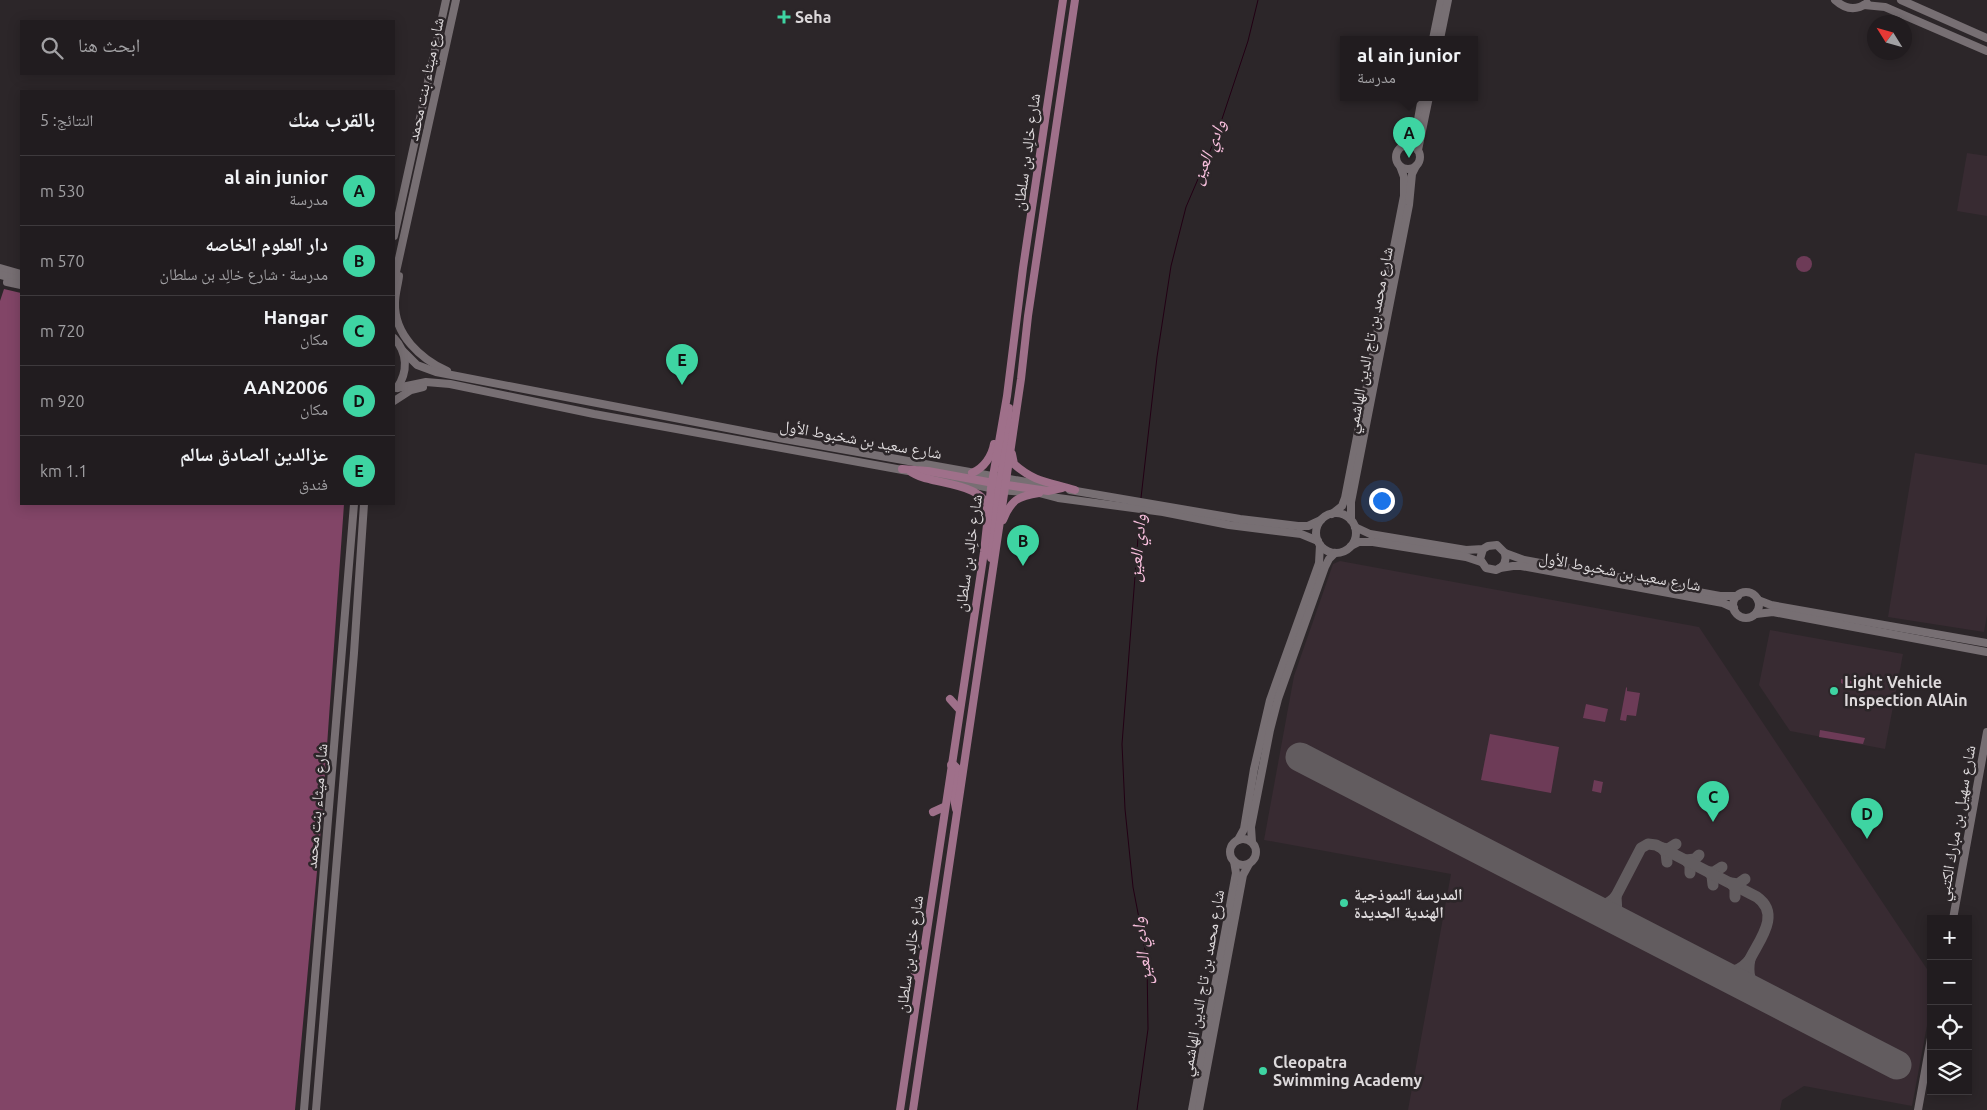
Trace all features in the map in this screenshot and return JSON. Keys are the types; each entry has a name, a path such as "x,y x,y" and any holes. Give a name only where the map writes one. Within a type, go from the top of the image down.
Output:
{"main road":[{"name":"شارع ميثاء بنت محمد","path":"395,231 446,0"},
{"name":"شارع ميثاء بنت محمد","path":"395,276 456,0"},
{"name":"شارع خالِد بن سلطان","path":"913,1110 999,532 999,483 1007,396 1063,0"},
{"name":"شارع خالِد بن سلطان","path":"900,1110 944,807 984,552 999,483 1012,439 1075,0"},
{"path":"1434,36 1441,0"},
{"path":"1441,36 1448,0"},
{"path":"1835,0 1843,6 1850,8 1867,3 1885,6 1987,51"},
{"path":"1901,0 1987,38"},
{"path":"1059,23 1063,22 1067,27 1064,51 1066,64"},
{"path":"1408,145 1416,131 1421,101"},
{"path":"1418,150 1408,145 1400,148 1396,158 1400,166 1410,169 1416,166 1419,160 1418,150 1428,101"},
{"path":"1039,164 1041,176 1037,212 1041,214 1044,212"},
{"name":"شارع محمد بن تاج الدين الهاشمي","path":"1332,514 1342,506 1345,498 1376,346 1404,196 1404,177 1400,166"},
{"name":"شارع محمد بن تاج الدين الهاشمي","path":"1353,523 1351,502 1410,196 1412,174 1416,166"},
{"path":"398,262 400,270 395,304 398,324 412,346 423,358 452,374"},
{"path":"0,268 20,274"},
{"path":"0,276 16,279 20,276"},
{"path":"0,280 20,285"},
{"name":"شارع سعيد بن شخبوط الأول","path":"395,339 403,351 423,368 436,372 590,403 972,472 999,483 1058,498 1104,499 1298,526 1312,524 1321,520"},
{"path":"396,389 405,369 403,351"},
{"name":"شارع سعيد بن شخبوط الأول","path":"396,389 426,382 450,384 602,415 911,472 1048,491 1062,488 1104,499"},
{"path":"395,400 417,388 450,384"},
{"path":"972,472 982,466 991,454 1000,411 1007,396"},
{"path":"1012,439 1012,459 1016,465 1035,480 1062,485 1075,490"},
{"path":"902,469 928,471 999,483 990,546 993,565"},
{"path":"911,472 930,480 966,488 986,502 988,507 984,552"},
{"path":"999,532 1006,514 1016,500 1021,496 1039,493"},
{"name":"شارع ميثاء بنت محمد","path":"304,1110 319,948 354,505"},
{"name":"شارع ميثاء بنت محمد","path":"315,1110 354,653 364,505"},
{"name":"شارع سعيد بن شخبوط الأول","path":"1164,508 1230,525 1301,534 1319,543"},
{"path":"1332,514 1344,515 1353,523 1366,533 1374,535 1466,550 1483,549 1496,545 1505,553 1505,563 1500,568 1489,570 1481,562 1462,556 1364,541 1336,553 1326,563 1278,699 1270,730 1251,827 1252,842 1256,848 1256,854 1254,860 1242,865 1234,861 1231,849 1244,829 1268,709 1319,563 1317,530 1321,520 1332,514"},
{"path":"1351,546 1356,535 1353,523"},
{"path":"1319,543 1326,550 1336,553"},
{"path":"1481,562 1480,555 1483,549"},
{"name":"شارع سعيد بن شخبوط الأول","path":"1505,553 1524,560 1720,596 1738,596"},
{"name":"شارع سعيد بن شخبوط الأول","path":"1500,568 1521,566 1722,604 1734,608"},
{"path":"1987,643 1771,605 1758,600 1749,592 1738,596 1734,602 1736,613 1743,617 1749,618 1756,614 1773,612 1987,652"},
{"path":"1756,614 1759,609 1758,600"},
{"path":"950,699 959,709"},
{"name":"شارع سهيل بن مبارك الكتبي","path":"1954,915 1987,732"},
{"path":"951,765 957,768 954,799 957,811"},
{"path":"933,812 944,807"},
{"path":"1238,840 1252,842"},
{"name":"شارع محمد بن تاج الدين الهاشمي","path":"1192,1110 1235,877 1234,861"},
{"name":"شارع محمد بن تاج الدين الهاشمي","path":"1199,1110 1242,878 1248,864"},
{"path":"319,948 321,962 318,1022 322,1026"},
{"path":"911,966 919,979"},
{"path":"310,1037 316,1039 312,1093 315,1110"},
{"path":"1918,1110 1929,1050"}],"shaded area":[{"path":"1967,153 1987,156 1987,216 1957,211"},
{"path":"1804,256 1810,258 1812,264 1810,270 1804,272 1798,270 1796,264 1798,258"},
{"path":"4,289 20,293 20,505 344,505 322,817 295,1110 0,1110 0,301"},
{"path":"1915,453 1987,465 1987,615 1984,632 1888,617"},
{"path":"1340,561 1699,627 1927,969 1927,1025 1912,1106 1804,1086 1782,1100 1780,1110 1408,1110 1451,874 1264,840 1294,676 1333,564"},
{"path":"1770,630 1903,654 1885,749 1790,731 1759,685"},
{"path":"1841,679 1861,683 1860,689 1841,683"},
{"path":"1627,687 1627,691 1640,693 1636,716 1627,715 1626,721 1620,720"},
{"path":"1586,704 1608,709 1605,722 1583,718"},
{"path":"1820,730 1865,738 1863,744 1819,737"},
{"path":"1490,734 1559,747 1551,793 1481,780"},
{"path":"1594,780 1603,782 1601,793 1592,791"}],"waterway":[{"name":"وادي العين","path":"1141,498 1157,357 1171,266 1186,207 1216,137 1248,41 1258,0"},
{"name":"وادي العين","path":"1137,1110 1148,1029 1147,960 1133,887 1125,809 1122,744 1140,512"}],"taxiway":[{"path":"1616,896 1641,848 1648,844 1656,845 1757,897 1764,904 1768,919 1766,927 1750,959"},
{"path":"1667,862 1666,853 1662,848 1668,849 1676,844"},
{"path":"1690,873 1690,865 1686,860 1695,859 1699,855"},
{"path":"1713,885 1712,876 1709,872 1714,872 1722,867"},
{"path":"1735,897 1735,888 1731,883 1738,884 1745,879"},
{"path":"1589,906 1604,905 1611,902 1616,896 1617,914 1625,924"},
{"path":"1715,971 1735,971 1750,959 1750,978 1760,994"}],"runway":[{"path":"1300,757 1897,1065"}],"place":[{"name":"Seha","path":"784,17"},
{"name":"al ain junior","path":"1409,158"},
{"name":"عزالدين الصادق سالم","path":"682,385"},
{"name":"دار العلوم الخاصه","path":"1023,566"},
{"name":"Light Vehicle Inspection AlAin","path":"1834,691"},
{"name":"Hangar","path":"1713,822"},
{"name":"AAN2006","path":"1867,839"},
{"name":"المدرسة النموذجية الهندية الجديدة","path":"1344,903"},
{"name":"Cleopatra Swimming Academy","path":"1263,1071"}]}
